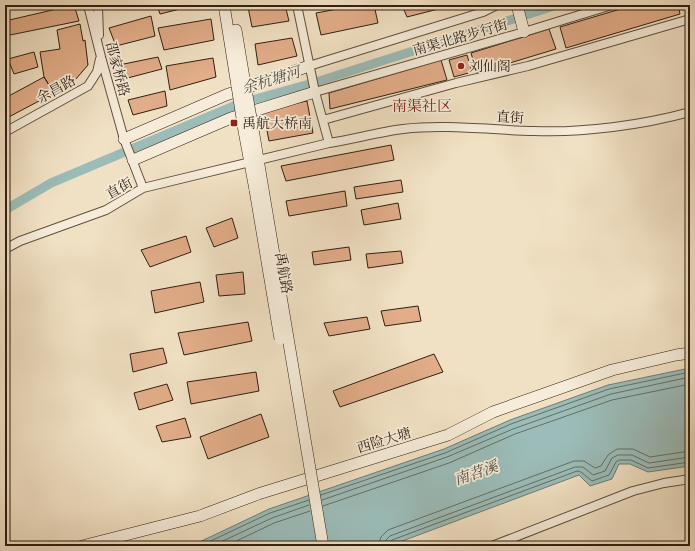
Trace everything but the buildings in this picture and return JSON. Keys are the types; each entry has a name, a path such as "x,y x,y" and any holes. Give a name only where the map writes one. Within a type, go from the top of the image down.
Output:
{"street":[{"name":"邵家桥路","path":"88,5 124,139 143,188"},
{"name":"余昌路","path":"5,132 88,86 97,72 101,57 98,8 100,5"},
{"path":"224,5 241,85"},
{"path":"231,5 241,85"},
{"path":"297,5 309,66 329,144"},
{"path":"124,139 226,95 309,66 483,12 497,5"},
{"path":"517,5 524,32"},
{"name":"南渠北路步行街","path":"315,90 524,32 612,5"},
{"path":"323,120 528,66 690,19"},
{"name":"禹航路","path":"241,85 316,546"},
{"path":"133,160 231,118 315,90"},
{"name":"直街","path":"5,249 20,241 106,210 143,188 329,144 404,129 452,127 535,132 592,129 666,119 690,112"},
{"path":"259,189 323,546"},
{"name":"西险大塘","path":"82,546 200,516 258,494 448,435 493,412 612,370 690,353"},
{"path":"492,546 633,491 664,483 690,479"}],"water":[{"name":"南苕溪","path":"690,368 690,466 648,472 630,464 619,464 612,479 590,486 579,475 389,546 191,546 269,509 444,449 510,420 608,385"}],"waterway":[{"name":"余杭塘河","path":"5,210 51,183 241,103 313,83 557,5"}],"place":[{"name":"刘仙阁","path":"461,66"},
{"name":"禹航大桥南","path":"234,123"}],"district":[{"name":"南渠社区","path":"422,106"}]}
